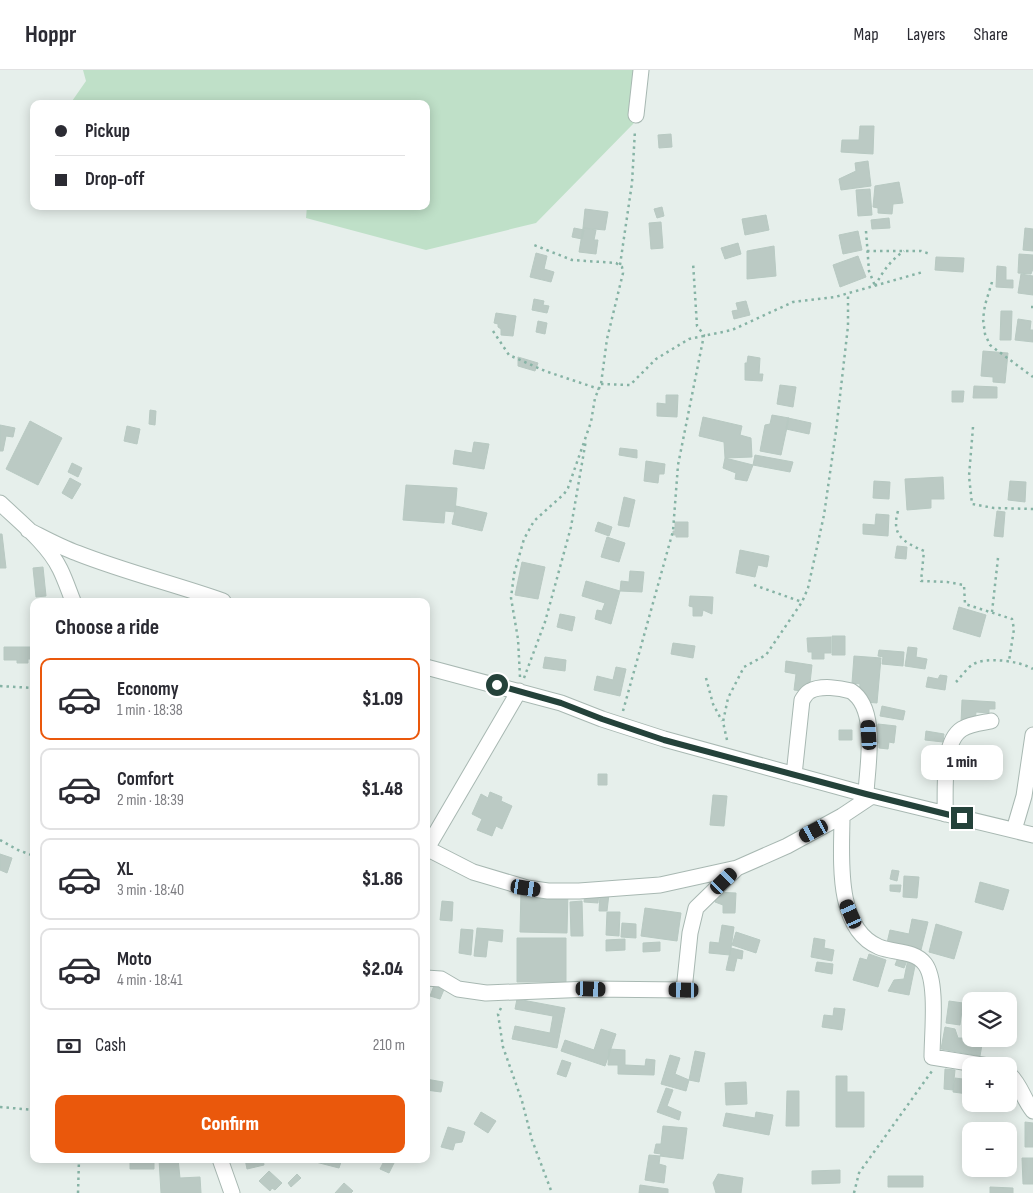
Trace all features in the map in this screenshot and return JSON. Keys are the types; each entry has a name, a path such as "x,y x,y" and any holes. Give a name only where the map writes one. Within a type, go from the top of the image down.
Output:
{"street":[{"path":"636,115 641,70"},
{"path":"0,503 53,557 72,598"},
{"path":"28,530 76,553 215,598"},
{"path":"430,668 561,703 664,740 869,795 1033,835"},
{"path":"794,775 802,700 806,694 821,688 851,691 863,704 868,716 869,795"},
{"path":"430,845 519,691"},
{"path":"945,814 947,759 953,737 961,729 968,726 991,721"},
{"path":"1014,830 1024,796 1033,735"},
{"path":"430,851 473,872 526,888 548,891 579,891 660,885 737,868 787,846 842,816 869,795"},
{"path":"842,816 842,883 846,902 856,926 864,936 878,947 914,956 924,963 932,980 932,1057 962,1062"},
{"path":"430,979 441,980 458,988 486,993 591,989 684,990 690,933 696,908 737,868"},
{"path":"1017,1083 1028,1106 1033,1111"},
{"path":"221,1163 232,1193"}],"path":[{"path":"519,691 545,622 568,536 588,430 595,398 601,384 607,339 623,273 620,265 632,183 636,115"},
{"path":"866,231 869,271 875,286"},
{"path":"534,246 572,260 616,263 620,265"},
{"path":"867,251 921,251 930,254"},
{"path":"875,286 883,270 905,251"},
{"path":"693,262 696,326 704,335"},
{"path":"601,384 630,385 656,359 689,339 732,330 793,302 835,297 923,272"},
{"path":"992,282 982,319 985,334 990,345 1033,377"},
{"path":"723,722 728,698 744,667 766,656 802,602 808,588 824,515 836,432 848,326 848,293"},
{"path":"493,331 509,355 599,389"},
{"path":"619,724 673,531 678,465 704,335"},
{"path":"973,427 969,476 972,504 994,508 1033,510"},
{"path":"519,691 520,661 511,598 514,574 524,539 534,521 564,494 568,488 588,430"},
{"path":"898,510 895,522 897,531 909,545 924,551 921,581 964,585 965,604 1012,618 1014,629 1009,661"},
{"path":"992,612 998,558"},
{"path":"754,585 802,602"},
{"path":"956,682 973,664 986,660 1009,661 1033,669"},
{"path":"706,678 713,704 723,722 732,758"},
{"path":"0,686 30,688"},
{"path":"0,840 30,854"},
{"path":"508,993 498,1014 503,1047 522,1101 532,1140 552,1193"},
{"path":"854,1193 859,1173 934,1068 937,1058"},
{"path":"0,1107 30,1110"},
{"path":"78,1193 79,1163"}],"green space":[{"path":"83,70 638,70 634,123 536,223 426,250 306,218 307,210 430,210 430,100 73,100 86,81"}],"building":[{"path":"860,126 874,126 873,154 841,152 842,140 859,140"},
{"path":"671,134 672,147 659,148 658,135"},
{"path":"868,161 871,186 841,190 839,179 856,171 855,163"},
{"path":"899,182 903,203 893,204 892,214 878,213 878,208 873,207 875,186"},
{"path":"870,189 872,215 858,216 856,190"},
{"path":"662,207 664,216 657,218 654,209"},
{"path":"585,209 608,212 605,230 583,228"},
{"path":"766,215 769,230 745,235 742,219"},
{"path":"889,218 890,228 872,229 871,220"},
{"path":"661,222 663,248 651,249 649,223"},
{"path":"574,228 584,230 582,239 572,237"},
{"path":"583,228 596,230 594,240 598,240 596,254 579,252"},
{"path":"1025,228 1033,229 1033,251 1023,250"},
{"path":"858,231 862,250 843,254 839,235"},
{"path":"738,243 741,254 725,259 721,248"},
{"path":"774,246 776,276 747,279 747,251"},
{"path":"536,253 547,256 544,269 554,272 551,282 530,277"},
{"path":"1019,254 1033,255 1031,274 1018,273"},
{"path":"858,256 866,277 840,287 833,265"},
{"path":"936,257 964,258 963,272 935,270"},
{"path":"997,266 1006,267 1006,280 1013,280 1013,288 996,287"},
{"path":"1021,274 1033,276 1033,295 1018,293"},
{"path":"534,299 544,301 543,305 549,306 547,313 532,310"},
{"path":"746,301 750,315 734,319 732,311 738,310 736,303"},
{"path":"1001,311 1012,311 1011,340 1000,340"},
{"path":"496,313 516,316 513,336 501,335 501,329 498,327 498,324 494,323"},
{"path":"1018,319 1031,321 1030,330 1033,330 1033,342 1015,340"},
{"path":"538,321 547,323 545,334 536,332"},
{"path":"983,351 1008,353 1005,383 993,382 993,377 981,376"},
{"path":"748,356 760,358 759,374 763,374 762,381 745,380 745,363 747,363"},
{"path":"518,357 538,363 535,371 518,366"},
{"path":"780,385 796,387 793,407 777,404"},
{"path":"974,386 997,387 997,398 973,398"},
{"path":"952,391 964,391 963,402 952,402"},
{"path":"666,395 678,395 677,417 657,416 657,403 666,404"},
{"path":"150,410 156,411 155,425 149,424"},
{"path":"772,415 789,418 781,455 760,451 765,425 770,424"},
{"path":"703,417 742,426 740,435 751,438 752,457 725,458 724,442 699,436"},
{"path":"788,418 811,423 809,434 786,429"},
{"path":"30,421 62,438 38,485 6,469"},
{"path":"0,425 15,428 13,437 6,436 3,451 0,451"},
{"path":"127,426 140,429 137,444 124,441"},
{"path":"474,442 489,444 484,469 453,464 455,450 472,453"},
{"path":"620,448 637,450 637,458 619,455"},
{"path":"755,455 793,462 790,472 753,465"},
{"path":"725,458 753,465 747,481 735,479 736,473 723,468"},
{"path":"646,461 665,464 664,474 659,474 658,483 644,481"},
{"path":"72,463 82,468 78,477 68,472"},
{"path":"943,477 944,499 931,499 931,508 907,510 905,479"},
{"path":"70,478 81,484 72,499 62,493"},
{"path":"874,481 890,482 889,499 873,498"},
{"path":"1010,481 1026,482 1025,502 1008,500"},
{"path":"406,485 457,488 455,512 445,511 444,523 403,520"},
{"path":"624,497 635,500 629,527 618,525"},
{"path":"456,506 487,513 482,531 452,524"},
{"path":"997,511 1005,512 1003,537 994,536"},
{"path":"876,514 889,515 888,536 863,534 863,524 875,525"},
{"path":"598,522 612,527 609,536 595,531"},
{"path":"675,522 688,522 688,537 676,537 676,535 673,535"},
{"path":"0,534 2,534 6,568 0,568"},
{"path":"607,537 625,543 619,562 601,557"},
{"path":"897,546 907,547 906,559 895,558"},
{"path":"740,550 769,556 767,567 758,565 755,577 736,573"},
{"path":"522,562 545,567 538,599 515,595"},
{"path":"43,567 46,596 36,597 33,568"},
{"path":"630,571 644,572 642,592 620,591 621,581 629,582"},
{"path":"586,581 620,591 611,624 595,619 597,610 602,611 605,603 582,596"},
{"path":"690,596 713,597 712,614 703,610 702,616 693,616 693,607 689,606"},
{"path":"959,607 986,615 980,637 953,629"},
{"path":"560,614 575,617 572,631 557,627"},
{"path":"832,636 845,636 845,655 832,655"},
{"path":"831,637 831,653 824,653 824,659 812,659 812,652 808,652 807,638"},
{"path":"673,643 695,646 693,658 671,654"},
{"path":"4,647 30,647 28,663 17,663 17,660 4,660"},
{"path":"908,647 917,648 916,657 927,659 925,669 905,666"},
{"path":"879,650 904,652 903,666 882,664 883,657 878,656"},
{"path":"854,656 881,658 877,703 866,702 866,695 859,694 860,684 852,683"},
{"path":"545,657 566,660 565,671 543,668"},
{"path":"786,661 812,665 809,692 794,690 796,674 785,672"},
{"path":"616,667 626,669 620,696 594,690 597,676 613,680"},
{"path":"940,675 947,676 945,690 926,687 928,677 938,679"},
{"path":"962,700 995,702 995,709 989,709 989,713 976,712 975,724 961,723"},
{"path":"882,706 905,711 903,720 880,716"},
{"path":"878,724 896,726 894,743 889,742 888,749 879,748 879,743 876,742"},
{"path":"839,730 852,730 852,740 839,740"},
{"path":"926,731 944,734 943,742 925,740"},
{"path":"598,774 607,774 607,785 598,785"},
{"path":"490,792 502,797 501,801 512,806 502,829 496,826 492,836 477,830 482,819 472,814 481,794 488,798"},
{"path":"713,795 727,796 724,826 710,825"},
{"path":"0,854 12,858 7,873 0,870"},
{"path":"892,870 899,871 897,881 890,879"},
{"path":"904,876 919,877 917,898 903,897"},
{"path":"980,882 1009,890 1003,910 975,902"},
{"path":"890,885 901,885 900,892 890,891"},
{"path":"521,889 568,890 567,933 520,932"},
{"path":"715,892 736,893 735,913 723,913 723,905 715,902"},
{"path":"585,893 599,893 598,903 584,902"},
{"path":"600,893 609,894 607,911 599,911"},
{"path":"442,901 453,902 452,921 440,920"},
{"path":"582,901 583,936 571,936 570,902"},
{"path":"645,908 681,913 677,941 641,936"},
{"path":"607,912 620,912 619,936 606,935"},
{"path":"912,919 928,922 921,950 887,943 890,930 909,934"},
{"path":"622,923 636,924 636,938 621,937"},
{"path":"936,924 962,932 954,959 929,952"},
{"path":"722,925 734,927 730,955 709,953 710,942 719,943"},
{"path":"477,928 503,930 502,942 488,940 486,957 474,956"},
{"path":"461,929 473,930 471,955 459,953"},
{"path":"736,932 760,940 756,953 732,945"},
{"path":"517,938 566,938 566,982 517,982"},
{"path":"814,938 825,940 824,948 834,950 832,961 811,957"},
{"path":"625,939 625,950 606,951 606,940"},
{"path":"660,942 660,951 643,952 643,943"},
{"path":"731,948 743,951 742,959 737,958 734,971 726,970"},
{"path":"869,954 886,960 878,987 853,980 860,958 867,960"},
{"path":"899,955 908,958 904,968 895,965"},
{"path":"908,959 916,961 909,995 888,991 894,980 904,979"},
{"path":"817,962 833,964 832,974 815,971"},
{"path":"435,983 445,987 440,999 430,996"},
{"path":"517,999 565,1008 557,1048 512,1039 515,1026 550,1033 553,1016 515,1009"},
{"path":"949,1001 962,1003 960,1025 946,1023"},
{"path":"834,1008 845,1009 842,1030 822,1027 824,1015 833,1016"},
{"path":"945,1027 955,1029 958,1038 962,1038 962,1047 982,1047 980,1056 941,1049"},
{"path":"601,1029 616,1034 605,1066 561,1051 565,1040 594,1050"},
{"path":"609,1049 625,1050 625,1065 645,1066 646,1059 655,1060 654,1075 618,1074 618,1065 608,1065"},
{"path":"695,1051 705,1053 699,1082 689,1080"},
{"path":"670,1055 680,1058 675,1074 689,1080 686,1091 661,1084"},
{"path":"562,1060 571,1063 566,1077 557,1074"},
{"path":"945,1069 955,1070 953,1090 944,1089"},
{"path":"836,1076 847,1076 847,1092 864,1092 864,1127 836,1127"},
{"path":"955,1078 962,1079 962,1093 953,1092"},
{"path":"430,1080 443,1082 441,1092 430,1091"},
{"path":"746,1082 747,1104 726,1105 725,1083"},
{"path":"666,1088 673,1090 667,1106 681,1112 679,1120 657,1112"},
{"path":"787,1091 799,1091 799,1126 786,1126"},
{"path":"481,1112 496,1121 488,1133 474,1124"},
{"path":"756,1112 773,1115 769,1135 723,1126 726,1113 755,1118"},
{"path":"1025,1122 1033,1123 1033,1147 1025,1147"},
{"path":"663,1126 687,1128 683,1159 660,1156 661,1154 654,1153 656,1144 661,1144"},
{"path":"448,1127 465,1132 462,1142 455,1143 453,1150 441,1147"},
{"path":"649,1155 660,1156 659,1164 666,1166 664,1183 645,1180"},
{"path":"1022,1158 1033,1158 1033,1184 1023,1184"},
{"path":"130,1163 154,1163 154,1169 130,1169"},
{"path":"159,1163 178,1163 180,1178 200,1177 201,1193 161,1193"},
{"path":"246,1163 264,1163 264,1165 247,1169"},
{"path":"320,1163 341,1163 339,1168"},
{"path":"383,1163 394,1163 389,1173 380,1169"},
{"path":"840,1170 840,1183 812,1184 812,1171"},
{"path":"269,1171 282,1183 275,1190 272,1188 270,1191 259,1181"},
{"path":"297,1174 301,1178 291,1187 288,1183"},
{"path":"718,1174 743,1178 741,1193 716,1193 713,1183"},
{"path":"888,1176 923,1176 923,1187 888,1187"},
{"path":"344,1183 353,1191 351,1193 335,1193"},
{"path":"640,1185 668,1189 668,1193 639,1193"},
{"path":"990,1187 1013,1188 1013,1193 990,1193"}],"route":[{"path":"497,685 561,703 664,740 962,818"}]}
